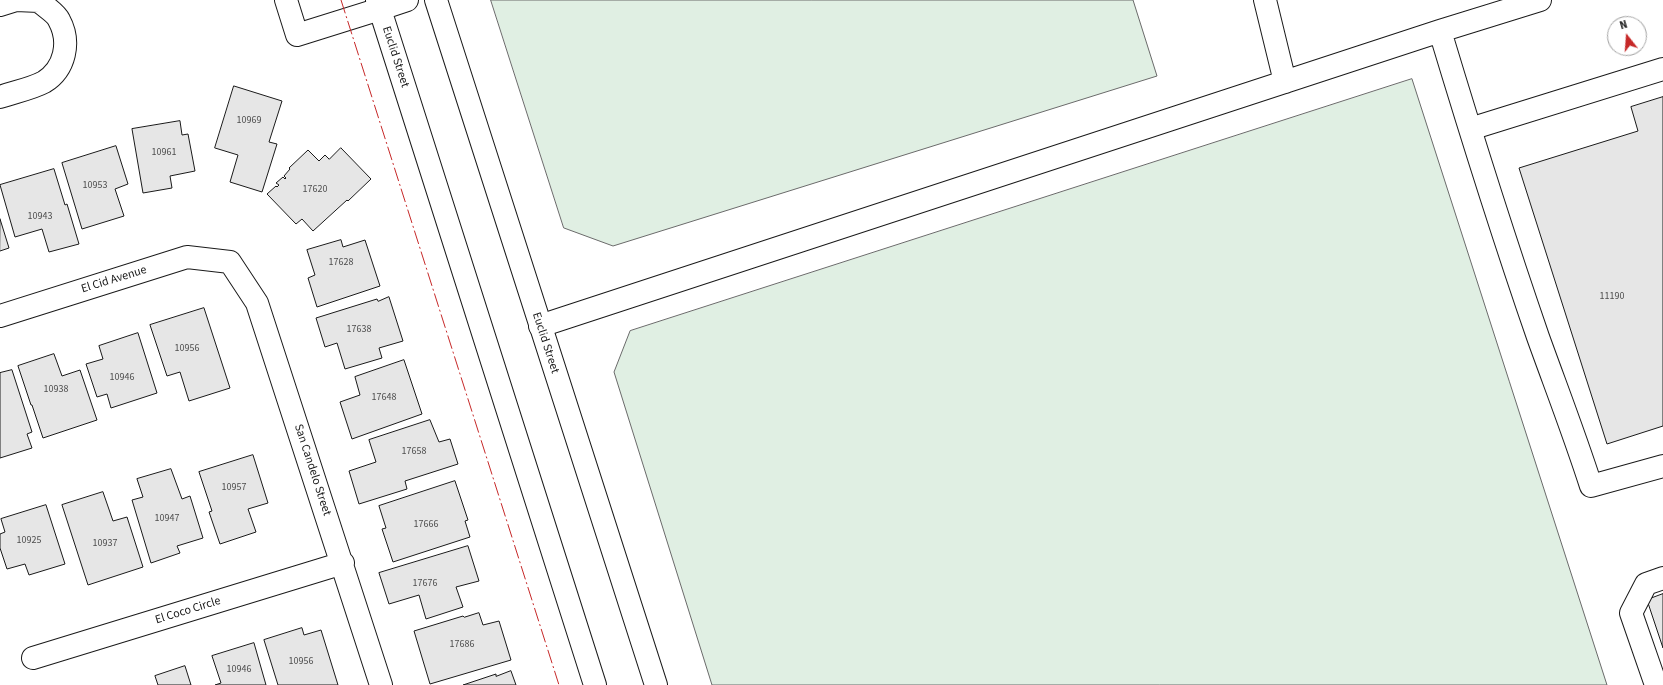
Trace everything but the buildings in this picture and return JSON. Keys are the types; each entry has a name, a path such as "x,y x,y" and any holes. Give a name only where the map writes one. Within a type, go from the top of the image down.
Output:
{"street":[{"path":"0,5 16,0 39,1 59,19 66,40 63,58 55,74 42,83 0,97"},
{"path":"286,0 297,35 378,4 407,0"},
{"name":"Euclid Street","path":"436,0 656,685"},
{"path":"1265,0 1285,82"},
{"path":"540,326 1440,31 1540,0"},
{"name":"Euclid Street","path":"378,4 595,685"},
{"path":"1440,31 1470,129 1536,331 1573,430 1591,486 1663,466"},
{"path":"1470,129 1663,69"},
{"name":"El Cid Avenue","path":"0,316 187,257 230,262"},
{"name":"San Candelo Street","path":"230,262 257,302 381,685"},
{"name":"El Coco Circle","path":"32,658 343,564"},
{"path":"1656,685 1631,613 1646,584 1663,578"}],"green space":[{"path":"491,0 1133,0 1157,76 613,246 564,228"},
{"path":"1412,79 1607,685 712,685 614,372 630,331"}],"power":[{"path":"341,0 559,685"}]}
